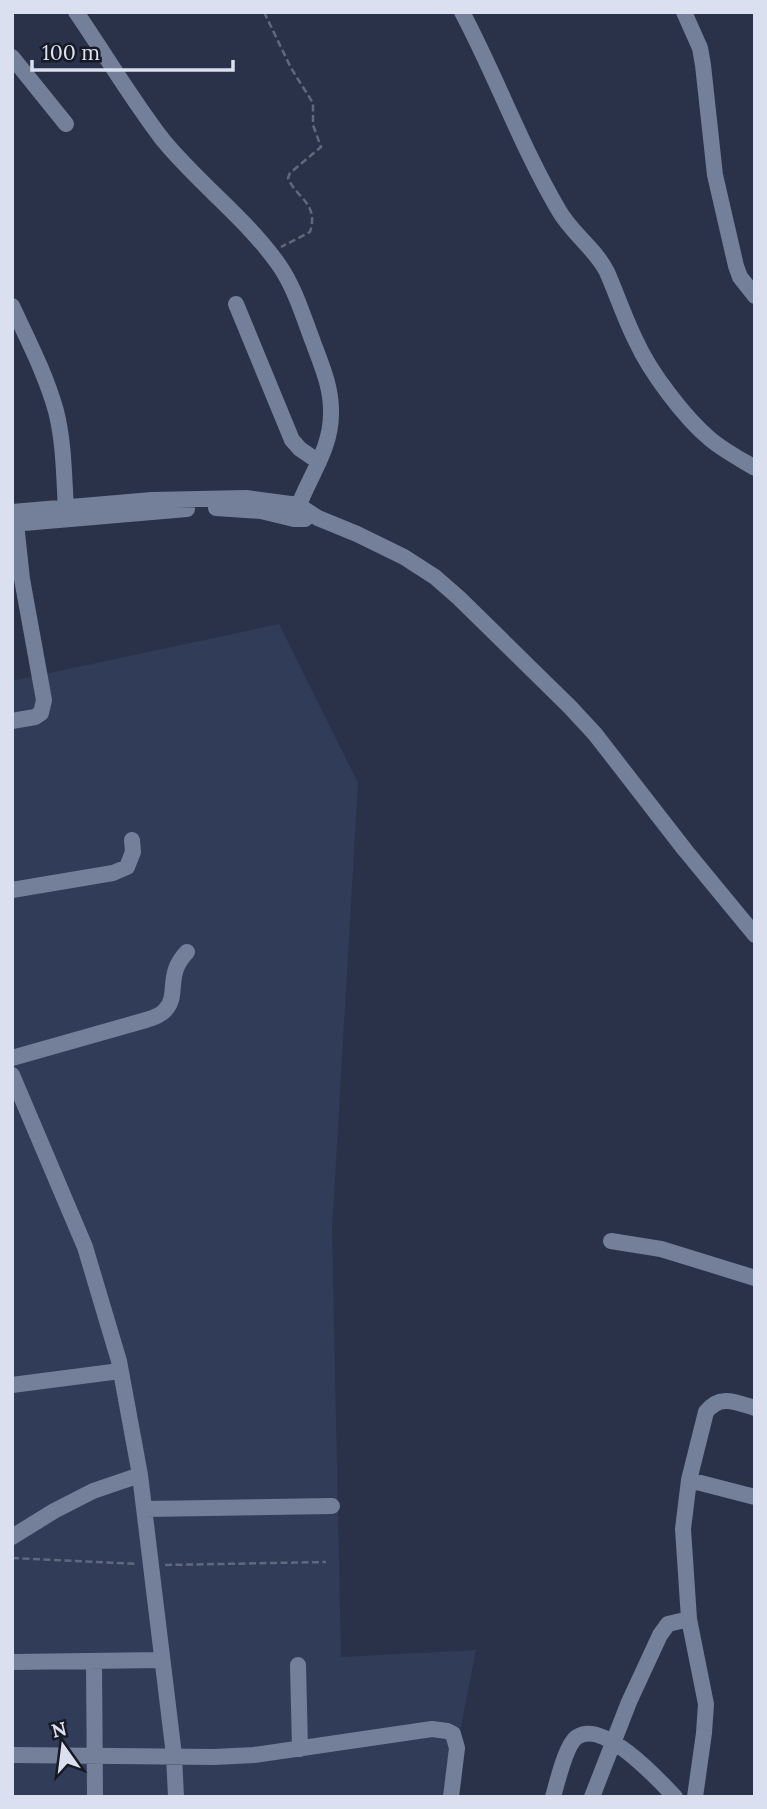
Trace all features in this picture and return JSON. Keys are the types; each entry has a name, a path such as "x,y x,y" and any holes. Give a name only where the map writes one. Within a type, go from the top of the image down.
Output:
{"street":[{"path":"76,12 163,139 203,185 272,255 291,285 326,379 331,415 330,432 296,512"},
{"path":"461,12 524,146 559,212 577,236 596,254 649,365 689,417 710,439 755,468"},
{"path":"684,12 700,48 704,65 712,154 736,266 748,289 755,296"},
{"path":"12,57 66,124"},
{"path":"236,304 292,440 319,462"},
{"path":"12,306 43,373 57,413 61,433 66,509"},
{"path":"14,518 66,509 152,500 246,498 318,518 404,557 435,577 459,598 595,734 755,935"},
{"path":"14,518 209,508 296,512"},
{"path":"12,721 35,717 41,713 44,700 14,518"},
{"path":"12,890 113,873 127,867 133,852 132,840"},
{"path":"12,1058 159,1015 171,1001 174,971 178,961 187,952"},
{"path":"12,1075 85,1247 120,1371 141,1475 174,1755 176,1797"},
{"path":"611,1241 661,1250 755,1278"},
{"path":"12,1385 120,1371"},
{"path":"695,1797 706,1704 685,1583 682,1529 689,1480 706,1412 711,1405 727,1400 755,1408"},
{"path":"12,1537 93,1491 141,1475"},
{"path":"689,1480 755,1497"},
{"path":"144,1509 332,1506"},
{"path":"592,1797 612,1742 660,1635 668,1624 690,1619"},
{"path":"12,1662 162,1660"},
{"path":"94,1661 95,1797"},
{"path":"298,1665 300,1749"},
{"path":"12,1755 240,1755 432,1730 447,1731 453,1734 457,1748 451,1797"},
{"path":"553,1797 570,1746 576,1737 589,1734 628,1751 675,1797"}],"path":[{"path":"264,12 291,68 303,83 313,103 313,125 321,147 290,173 288,178 308,203 313,219 310,232 285,244 272,255"},
{"path":"12,1558 151,1565 326,1562"}],"shaded area":[{"path":"279,624 358,783 332,1229 341,1657 476,1650 447,1797 12,1797 12,681"}]}
